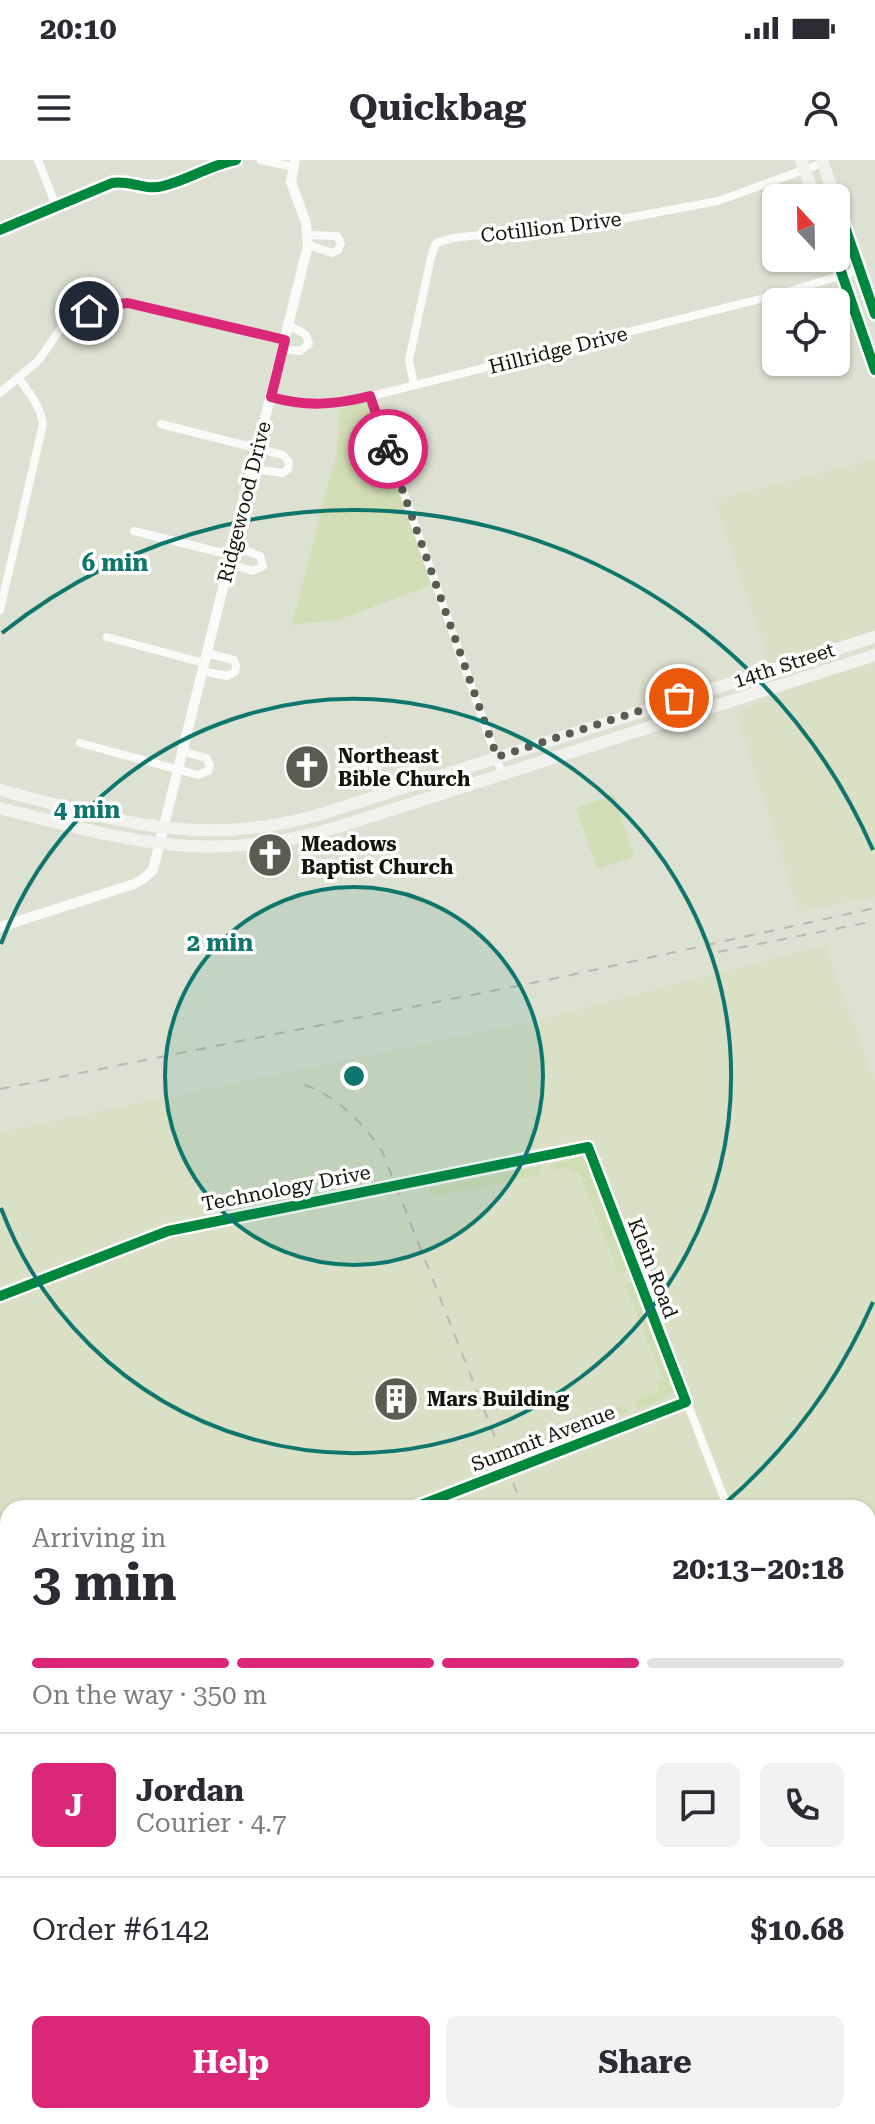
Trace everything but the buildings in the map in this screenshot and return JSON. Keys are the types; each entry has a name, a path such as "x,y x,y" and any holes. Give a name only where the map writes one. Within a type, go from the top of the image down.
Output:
{"main road":[{"path":"822,161 830,184"},
{"path":"803,165 810,184"},
{"path":"850,244 875,314"},
{"path":"841,272 875,370"},
{"name":"14th Street","path":"0,790 162,829 203,832 254,829 294,822 875,637"},
{"name":"14th Street","path":"0,808 107,836 158,845 211,848 305,837 875,655"},
{"path":"781,666 786,683"},
{"path":"651,707 657,724"},
{"path":"384,793 390,811"},
{"path":"254,829 256,845"}],"street":[{"path":"38,160 56,206"},
{"path":"0,230 112,183 124,181 145,188 163,186 236,160"},
{"path":"261,160 294,164"},
{"path":"803,165 822,161"},
{"name":"Ridgewood Drive","path":"0,927 143,879 153,870 308,240 306,223 291,182 294,164"},
{"name":"Cotillion Drive","path":"414,385 409,360 436,243 453,238 622,219 718,201 803,165"},
{"name":"Hillridge Drive","path":"271,397 314,405 370,396 777,295 859,270"},
{"path":"0,393 39,360 60,327 75,317 103,306 128,303 284,344 300,351 309,344 306,335 289,325"},
{"path":"0,610 43,424 34,399 19,379"},
{"path":"370,396 502,774"},
{"path":"161,424 283,455 289,466 283,473 253,469"},
{"path":"134,531 231,555"},
{"path":"107,637 204,662"},
{"path":"80,743 202,775 209,769 206,758 181,751"},
{"name":"Technology Drive","path":"0,1296 168,1231 588,1147"},
{"name":"Klein Road","path":"588,1147 725,1500"},
{"name":"Summit Avenue","path":"434,1500 686,1402"}],"shaded area":[{"path":"364,402 370,407 431,585 338,620 292,625 337,450 340,409"},
{"path":"875,459 875,631 770,663 714,500"},
{"path":"875,663 875,897 799,912 736,712 801,684"},
{"path":"614,795 634,857 597,869 576,808"},
{"path":"825,945 875,1081 875,1500 0,1500 0,1132 537,1020"},
{"path":"580,1157 586,1160 627,1271 619,1274 579,1172 573,1175 570,1167 551,1172 550,1165"},
{"path":"540,1166 541,1175 431,1196 430,1188"},
{"path":"632,1282 675,1392 638,1410 634,1401 659,1391 657,1383 663,1380 625,1285"},
{"path":"625,1405 628,1412 529,1452 527,1444"}],"railway":[{"path":"0,1089 557,978 875,908"},
{"path":"718,952 875,921"},
{"path":"305,1085 349,1112 382,1151 520,1500"}],"cycle path":[{"path":"0,230 112,183 163,186 236,160"},
{"path":"850,242 875,314"},
{"path":"841,272 875,370"},
{"path":"0,1296 168,1231 588,1147 686,1402 434,1500"}],"way so far":[{"path":"388,449 497,757 679,698"}],"place":[{"name":"Northeast Bible Church","path":"307,767"},
{"name":"Meadows Baptist Church","path":"270,855"},
{"name":"Mars Building","path":"396,1399"}],"route":[{"path":"89,311 128,303 285,340 271,397 314,405 370,396 388,449"}]}
